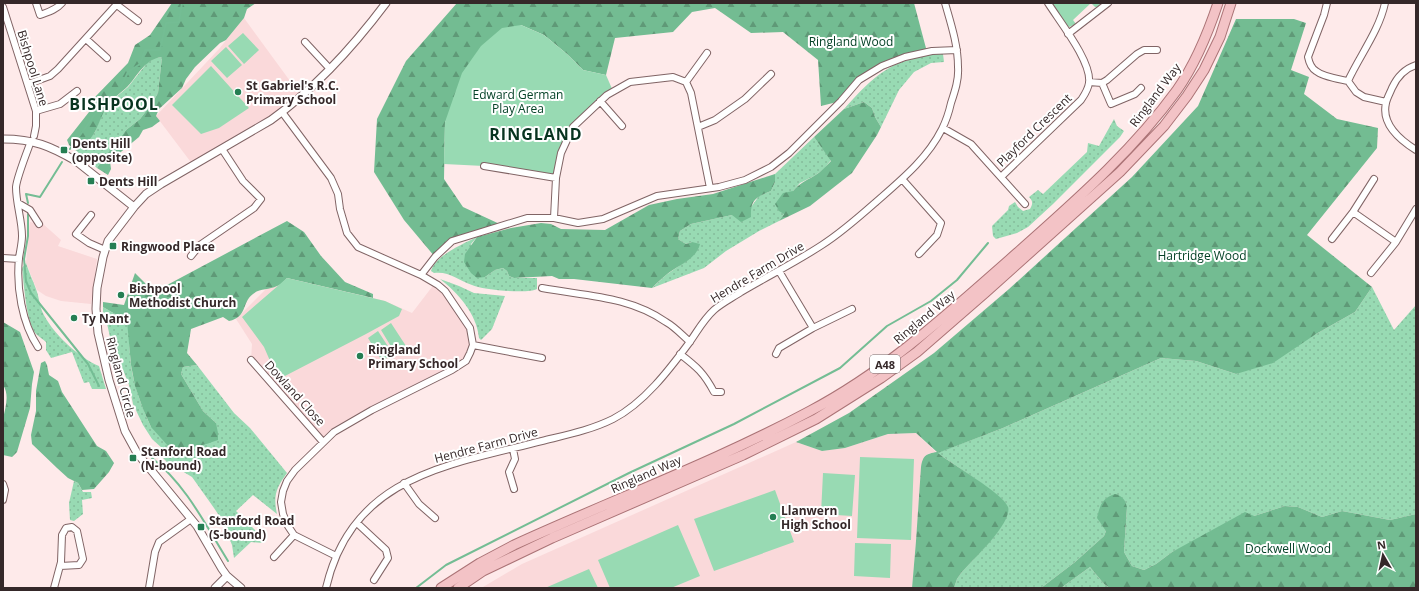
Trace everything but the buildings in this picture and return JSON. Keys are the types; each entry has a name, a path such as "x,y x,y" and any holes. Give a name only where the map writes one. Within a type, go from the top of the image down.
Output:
{"main road":[{"name":"Ringland Way","path":"441,588 480,563 514,545 742,444 812,410 882,367 979,286 1110,169 1157,116 1179,88 1200,50 1209,30 1218,3"},
{"name":"Ringland Way","path":"458,588 483,571 552,538 743,455 816,419 869,386 917,352 1120,172 1164,126 1188,96 1204,70 1220,37 1231,3"}],"street":[{"path":"36,3 40,15 58,7 62,3"},
{"name":"Ringland Circle","path":"241,588 228,576 191,519 137,453 125,431 99,337 96,309 99,276 105,250 108,241 146,194 282,112 330,69 367,28 386,3"},
{"name":"Hendre Farm Drive","path":"326,588 336,556 349,532 367,510 382,497 404,483 438,469 568,435 591,428 614,418 630,408 661,378 690,342 701,324 715,309 762,279 779,271 823,245 855,221 902,179 924,156 943,128 956,88 959,68 957,50 953,29 945,3"},
{"path":"1048,3 1086,63 1090,82 1102,83 1137,54 1144,50 1157,50"},
{"path":"1068,34 1108,3"},
{"path":"1327,3 1308,57 1310,63 1315,71 1348,81 1356,92 1364,97 1386,102"},
{"path":"1348,81 1356,63 1374,31 1385,3"},
{"path":"28,84 50,76 58,69 118,4 138,21"},
{"name":"Bishpool Lane","path":"3,6 36,111 36,126 33,138"},
{"path":"86,39 107,58"},
{"path":"305,42 330,69"},
{"path":"421,275 435,257 452,241 527,218 554,218 578,223 603,219 657,196 710,188 745,180 771,167 789,153 841,101 859,80 882,66 905,57 932,51 957,50"},
{"path":"686,82 707,53"},
{"path":"1416,65 1409,67 1394,83 1386,102 1385,111 1389,124 1397,136 1416,150"},
{"path":"698,127 715,120 745,99 771,74"},
{"path":"554,218 556,178 561,153 573,127 607,95 630,82 673,77 686,82 691,92 710,188"},
{"name":"Playford Crescent","path":"1001,177 1081,100 1088,90 1090,82"},
{"path":"1102,83 1111,104 1135,94 1141,88"},
{"path":"36,111 60,104 77,90"},
{"path":"600,101 622,126"},
{"path":"282,112 331,178 338,194 340,209 347,233 358,247 421,275 445,291 460,311 470,328 473,345 466,361 452,370 359,417 334,432 295,470 287,481 281,502 283,514 288,526 294,535 336,556"},
{"path":"943,128 971,144 1025,204"},
{"path":"33,138 16,187 22,237 19,259 20,286 25,322 30,335 38,346"},
{"path":"3,139 33,138 76,161 134,207"},
{"path":"191,256 200,245 254,208 261,199 243,181 222,149"},
{"path":"484,166 556,178"},
{"path":"902,179 941,223 937,235 919,254"},
{"path":"1332,239 1353,212 1374,179"},
{"path":"18,202 30,210 39,224"},
{"path":"1371,273 1396,242 1416,209"},
{"path":"1353,212 1396,242"},
{"path":"91,215 76,234 89,243 105,250"},
{"path":"3,258 19,259"},
{"path":"779,271 813,328"},
{"path":"542,288 602,296 626,302 647,310 667,322 690,342"},
{"path":"776,354 780,348 813,328 852,309"},
{"path":"473,345 542,358"},
{"path":"680,354 696,366 705,376 714,392 721,392"},
{"name":"Dowland Close","path":"251,360 323,442"},
{"path":"513,449 516,459 509,472 514,489"},
{"path":"404,483 419,504 436,518"},
{"path":"3,484 5,490 3,500"},
{"path":"148,588 154,552 159,542 191,519"},
{"path":"357,523 386,550 388,558 374,580"},
{"path":"54,588 62,558 62,535 66,528 72,527 76,532 83,560 79,565 60,566"},
{"path":"274,557 294,535"},
{"path":"215,588 228,576"}],"shaded area":[{"name":"St Gabriel's R.C. Primary School","path":"244,18 301,96 282,112 193,165 156,116 219,49"},
{"path":"30,222 39,224 42,223 61,240 58,246 97,259 91,304 61,301 46,296 37,290 26,263"},
{"name":"Ringland Primary School","path":"279,276 385,301 412,313 435,283 470,328 473,345 466,361 392,400 323,442 251,360 252,344 236,319"},
{"name":"Llanwern High School","path":"916,433 937,453 930,453 925,456 922,462 912,588 483,587 522,564 796,442 822,451 845,448 888,434"}],"green space":[{"path":"172,3 256,3 247,9 244,18 226,40 220,43 195,67 186,79 182,88 159,109 156,116 160,121 152,127 143,130 139,137 110,161 111,169 108,175 97,168 126,130 140,119 151,105 158,93 162,57 156,58 146,64 128,86 116,96 106,108 94,133 86,143 74,149 69,145 67,140 89,112 95,97 128,63 135,45 150,35"},
{"name":"Ringland Wood","path":"457,3 914,3 927,52 905,57 859,80 841,101 821,106 818,60 783,32 751,33 715,8 692,12 673,32 615,38 606,75 583,70 567,54 544,35 521,25 445,122 444,179 463,207 504,226 452,241 435,257 404,220 374,172 377,119 406,61"},
{"path":"1051,3 1091,3 1073,20 1076,24 1069,27 1064,23"},
{"path":"1091,3 1102,3 1098,7 1095,7"},
{"name":"Hartridge Wood","path":"1236,19 1294,19 1306,23 1291,70 1309,77 1304,94 1337,119 1378,128 1377,148 1307,235 1372,287 1355,312 1316,334 1273,363 1236,374 1196,361 1161,358 1003,428 938,453 997,494 1008,507 1008,512 1004,523 987,546 961,573 954,588 912,588 921,467 926,456 937,452 916,433 888,434 845,448 822,451 796,442 849,413 934,353 1009,289 1132,177 1198,106"},
{"name":"Edward German Play Area","path":"521,25 544,35 567,54 583,70 606,75 613,91 573,127 561,153 556,178 484,166 444,164 445,122 462,73 481,46 502,28"},
{"path":"243,33 259,50 244,64 228,46"},
{"path":"226,47 242,65 227,78 211,61"},
{"path":"929,54 943,54 944,62 931,63 914,72 899,90 881,127 872,108 864,102 844,109 863,88 885,70 902,62"},
{"path":"162,57 158,93 151,105 140,119 126,130 97,168 74,149 87,143 95,132 101,116 110,102 128,87 147,63 155,58"},
{"path":"211,66 249,108 219,128 201,134 172,105"},
{"path":"864,102 872,108 881,127 852,173 810,206 779,221 784,214 779,211 775,204 783,193 793,191 801,184 819,173 831,161 814,137 844,109"},
{"path":"1114,119 1117,126 1124,131 1120,137 1053,204 1028,227 1017,233 996,239 993,236 992,226 1008,210 1009,206 1015,202 1023,211 1030,209 1032,203 1029,197 1038,190 1043,194 1087,152 1088,143 1099,146"},
{"path":"814,137 831,160 824,169 800,183 793,191 784,214 779,221 726,251 704,268 652,288 666,275 689,259 692,242 686,244 678,239 680,231 691,224 732,215 751,207 759,196 771,191 775,182 775,174"},
{"path":"775,174 775,182 771,191 758,197 753,203 751,217 741,222 732,215 691,224 680,231 678,239 686,244 692,242 700,244 698,250 691,258 671,271 652,288 574,279 559,279 552,276 514,278 509,276 507,271 503,268 495,270 485,277 477,278 471,273 464,262 465,254 477,237 511,228 541,223 551,224 561,229 605,230 649,205 713,194"},
{"path":"287,221 304,232 321,256 345,282 373,294 373,298 287,278 278,285 253,294 247,301 242,313 235,319 229,321 223,317 191,329 187,353 197,365 183,367 181,374 203,411 216,423 218,440 194,447 169,447 151,427 135,386 131,365 127,321 103,307 103,302 124,305 135,273 154,292"},
{"path":"477,237 471,244 485,277 495,270 503,268 507,271 509,276 514,278 537,278 537,289 525,291 505,291 477,287 444,273 434,273 431,271 438,260 444,255"},
{"path":"26,263 46,319 66,343 82,357 99,366 106,389 92,389 89,382 84,383 72,352 51,358 46,350 46,342 36,334 30,321 22,268"},
{"path":"287,278 385,301 402,309 399,316 283,377 274,370 264,347 242,317"},
{"path":"440,279 474,293 505,296 492,329 481,340 479,338 471,312 460,297"},
{"path":"1372,287 1394,330 1416,305 1416,514 1390,520 1342,511 1322,517 1298,507 1285,506 1254,516 1172,552 1156,564 1144,570 1132,566 1124,552 1127,507 1100,522 1105,527 1106,531 1104,536 1075,562 1041,588 954,588 961,573 989,543 996,533 1006,517 1008,510 998,497 937,453 1003,428 1161,358 1196,361 1236,374 1316,334 1355,312"},
{"path":"103,307 127,321 134,381 151,427 216,423 203,411 181,374 183,367 197,365 234,413 250,428 287,473 276,492 275,502 277,514 253,495 236,511 266,541 263,543 251,542 234,558 232,545 222,520 192,477 163,458 163,449 152,439 143,425 133,404 129,385 110,337 106,319 103,316"},
{"path":"3,322 20,332 34,372 30,408 17,452 12,457 3,455 2,424 7,398 3,385"},
{"path":"391,323 406,346 395,353 381,330"},
{"path":"378,331 393,354 382,361 368,338"},
{"path":"45,361 49,375 58,381 62,392 97,446 106,451 114,463 109,472 94,489 82,490 78,483 68,478 32,444 31,435 36,411 36,391 41,363"},
{"path":"860,457 914,459 911,540 857,538"},
{"path":"823,473 855,475 852,516 821,514"},
{"path":"74,481 78,483 83,492 91,492 92,498 82,500 83,514 74,521 70,520 69,503"},
{"path":"775,490 794,542 714,571 694,519"},
{"name":"Dockwell Wood","path":"1115,494 1123,499 1127,507 1124,552 1132,566 1144,570 1156,564 1172,552 1245,512 1254,516 1285,506 1298,507 1322,517 1342,511 1390,520 1416,514 1416,588 1110,588 1104,584 1090,567 1061,588 1041,588 1075,562 1104,536 1106,531 1097,518 1098,513 1104,500"},
{"path":"678,525 700,576 671,588 610,588 598,560"},
{"path":"855,543 891,544 890,578 854,576"},
{"path":"1090,567 1104,584 1110,588 1061,588"},
{"path":"589,569 598,588 545,588"}],"waterway":[{"path":"70,149 109,95 121,87 128,72 140,64 145,50 160,50 166,23 179,22 182,3"},
{"path":"28,203 26,194 40,197 62,162"},
{"path":"28,214 28,236 24,259 26,281 31,293 88,364 99,386"},
{"path":"416,588 446,565 629,473 734,424 840,368 887,326 931,301 957,280 988,243"},
{"path":"152,458 175,480 185,493 203,519 228,561"}],"place":[{"name":"St Gabriel's R.C. Primary School","path":"238,92"},
{"name":"Dents Hill (opposite)","path":"64,150"},
{"name":"Dents Hill","path":"91,181"},
{"name":"Ringwood Place","path":"113,246"},
{"name":"Bishpool Methodist Church","path":"121,295"},
{"name":"Ty Nant","path":"74,318"},
{"name":"Ringland Primary School","path":"360,356"},
{"name":"Stanford Road (N-bound)","path":"133,458"},
{"name":"Llanwern High School","path":"773,517"},
{"name":"Stanford Road (S-bound)","path":"201,527"}],"district":[{"name":"BISHPOOL","path":"114,104"},
{"name":"RINGLAND","path":"536,134"}]}
